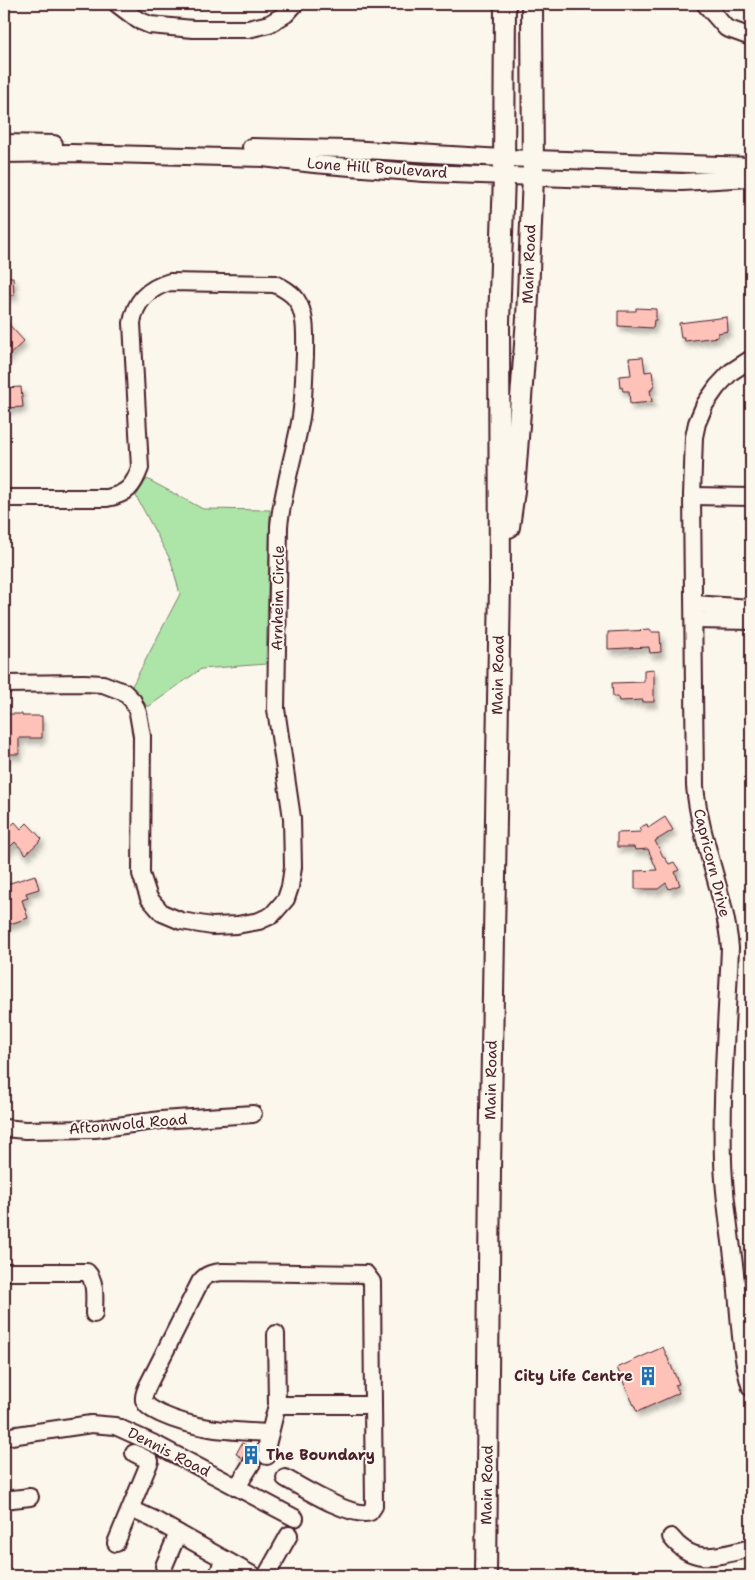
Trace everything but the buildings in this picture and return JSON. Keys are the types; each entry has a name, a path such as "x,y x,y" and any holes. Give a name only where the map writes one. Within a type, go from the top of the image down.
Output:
{"main road":[{"name":"Main Road","path":"486,1576 490,1160 500,583 499,323 505,4"},
{"name":"Main Road","path":"500,583 514,491 527,318 533,168 532,4"}],"street":[{"path":"117,4 138,20 150,25 193,30 248,30 269,24 286,14 295,4"},
{"path":"705,4 726,28 751,36"},
{"name":"Lone Hill Boulevard","path":"4,143 307,148 503,167 533,168 751,166"},
{"name":"Lone Hill Boulevard","path":"4,154 90,153 263,158 414,172 503,167"},
{"name":"Lone Hill Boulevard","path":"533,168 682,182 751,178"},
{"name":"Arnheim Circle","path":"4,498 107,498 120,495 131,487 140,468 132,323 134,311 138,303 151,290 160,284 170,282 275,284 288,290 297,300 306,332 303,392 301,417 281,509 277,641 276,718 289,797 293,838 293,867 286,899 272,915 259,921 237,926 212,926 181,921 162,913 149,898 141,874 142,736 138,713 133,701 124,692 103,684 68,682 4,684"},
{"name":"Capricorn Drive","path":"751,359 732,372 717,387 705,404 697,423 694,437 692,496 695,786 697,806 726,914 730,948 724,1068 723,1163 728,1220 744,1280 748,1378 751,1388"},
{"path":"692,496 751,497"},
{"path":"694,612 751,608"},
{"path":"694,612 751,621"},
{"name":"Aftonwold Road","path":"4,1128 25,1130 95,1129 161,1120 253,1114"},
{"path":"4,1272 86,1272 94,1285 94,1314"},
{"path":"262,1453 209,1429 192,1426 158,1412 148,1406 144,1400 148,1385 197,1286 204,1276 211,1273 366,1274 372,1282 374,1506 370,1512 363,1514 350,1511 285,1478"},
{"path":"242,1490 262,1453 277,1405 276,1334"},
{"path":"277,1405 373,1404"},
{"name":"Dennis Road","path":"4,1436 91,1424 115,1426 157,1445 295,1518"},
{"path":"116,1543 150,1461 134,1453"},
{"path":"4,1500 30,1497"},
{"path":"131,1509 254,1576"},
{"path":"164,1566 178,1533"},
{"path":"266,1576 289,1535"},
{"path":"671,1537 678,1546 690,1554 700,1557 751,1548"},
{"path":"218,1576 223,1559"}],"green space":[{"path":"147,479 203,509 270,510 266,664 201,669 148,707 131,688 180,594 171,561 136,496"}],"tunnel":[{"path":"252,1463 258,1451"}],"place":[{"name":"City Life Centre","path":"648,1376"},
{"name":"The Boundary","path":"251,1455"}]}
